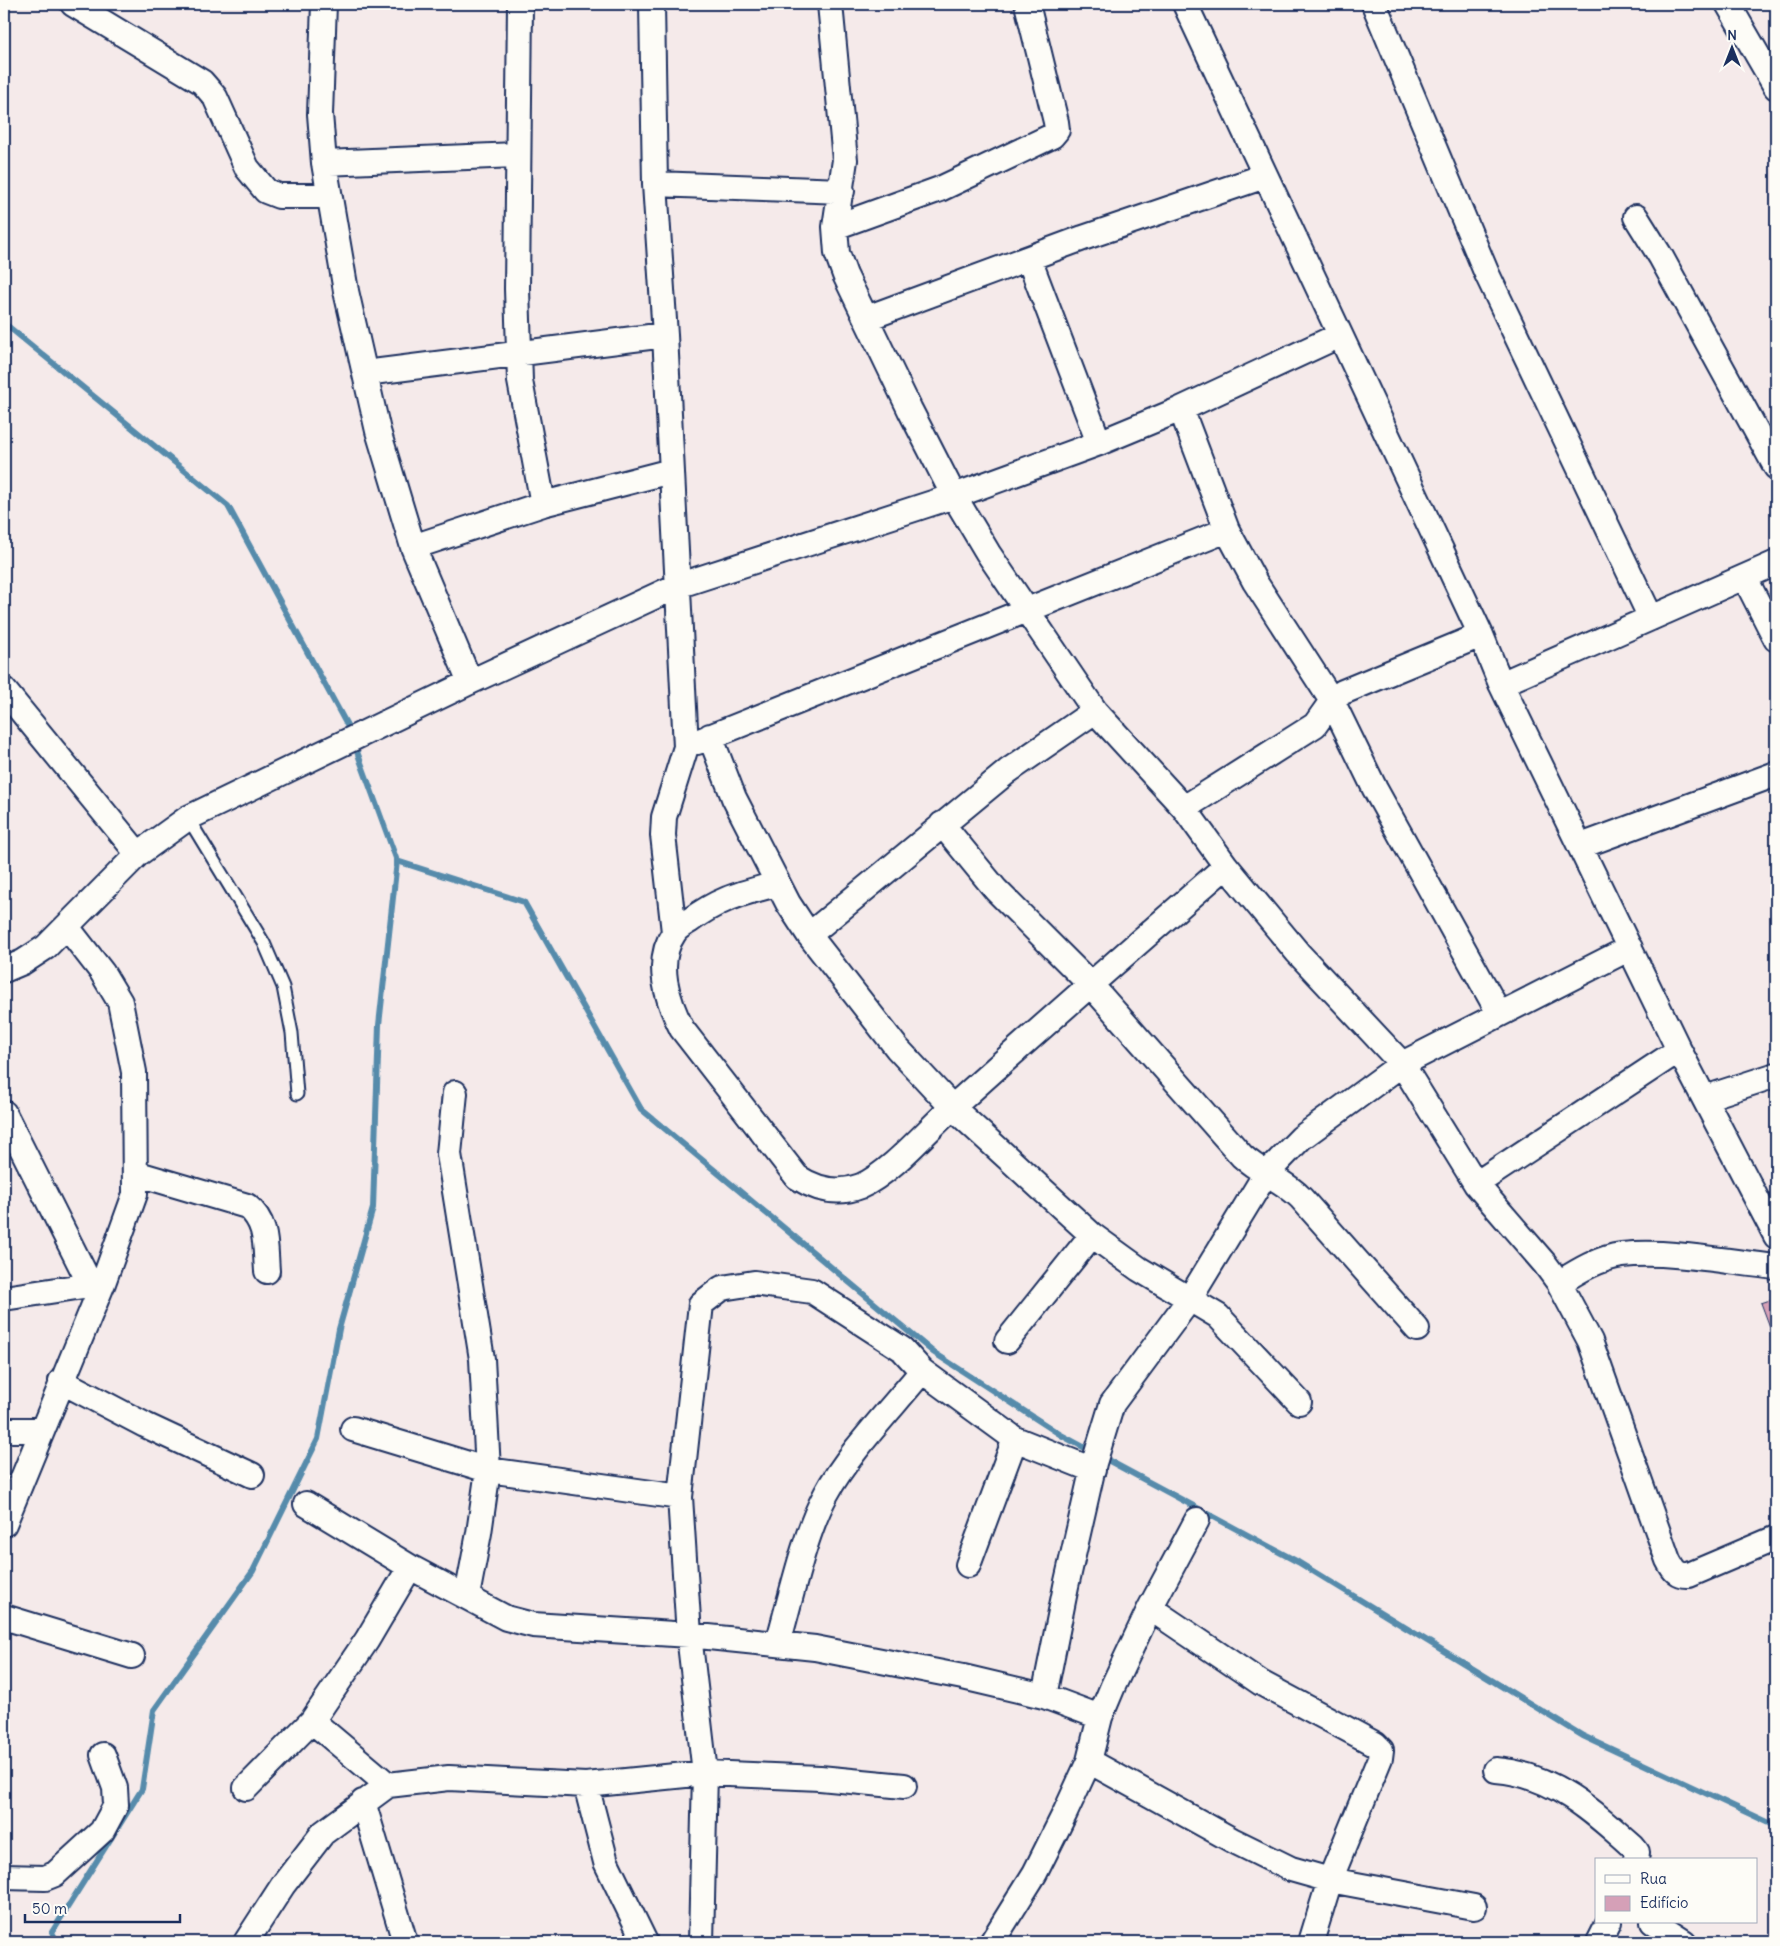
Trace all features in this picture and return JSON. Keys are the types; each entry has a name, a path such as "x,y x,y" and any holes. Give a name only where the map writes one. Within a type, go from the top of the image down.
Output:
{"street":[{"path":"73,4 202,82 215,97 247,168 266,190 279,196 329,196"},
{"path":"324,4 320,114 324,163 346,291 378,431 413,547 470,682"},
{"path":"520,4 518,155 520,381 523,405 544,504"},
{"path":"652,4 654,184 665,335 686,747 664,818 663,835 674,932 665,966 665,984 669,1003 682,1029 797,1177 812,1187 832,1191 863,1185 886,1170 952,1108 1226,866"},
{"path":"830,4 845,160 842,191 835,227 837,253 910,410 954,496 988,553 1096,711 1184,808 1226,866 1298,953 1402,1064 1476,1184 1545,1264 1559,1284 1590,1341 1668,1560 1675,1571 1680,1574 1689,1575 1776,1538"},
{"path":"835,227 940,189 1052,136 1057,130 1056,122 1027,4"},
{"path":"1185,4 1481,635 1501,684 1679,1050 1776,1236"},
{"path":"1374,4 1487,274 1651,618"},
{"path":"1728,4 1776,87"},
{"path":"324,163 518,155"},
{"path":"867,318 1265,176"},
{"path":"654,184 842,191"},
{"path":"1636,216 1661,257 1776,467"},
{"path":"1029,259 1099,443"},
{"path":"365,373 665,335"},
{"path":"4,970 23,962 46,947 68,927 138,854 188,818 470,682 677,586 954,496 1099,443 1181,409 1340,335"},
{"path":"1181,409 1227,530 1255,582 1332,701 1375,789 1499,1013"},
{"path":"413,547 544,504 671,471"},
{"path":"686,747 1227,530"},
{"path":"1501,684 1776,563"},
{"path":"1745,578 1776,639"},
{"path":"1184,808 1315,725 1332,701 1343,692 1481,635"},
{"path":"4,690 138,854"},
{"path":"809,935 1008,771 1096,711"},
{"path":"710,736 734,798 776,884 809,935 897,1048 952,1108 1092,1235 1139,1269 1218,1316 1299,1402"},
{"path":"1581,846 1776,774"},
{"path":"942,824 996,890 1091,985 1242,1156 1265,1175 1284,1184 1302,1198 1417,1329"},
{"path":"674,932 712,904 776,884"},
{"path":"5,1522 134,1194 134,1072 120,1002 102,972 68,927"},
{"path":"1044,1696 1066,1586 1094,1466 1115,1398 1190,1300 1265,1175 1302,1138 1402,1064 1630,948"},
{"path":"1476,1184 1679,1050"},
{"path":"1705,1098 1776,1075"},
{"path":"455,1093 449,1154 482,1360 488,1470 477,1546 466,1596"},
{"path":"6,1125 97,1284"},
{"path":"134,1172 247,1206 257,1214 264,1229 267,1271"},
{"path":"1007,1341 1092,1235"},
{"path":"1559,1284 1588,1265 1621,1255 1660,1255 1776,1267"},
{"path":"701,1942 705,1773 689,1635 680,1497 701,1304 722,1288 754,1283 812,1291 902,1348 922,1371 1016,1439 1094,1466"},
{"path":"4,1298 97,1284"},
{"path":"778,1643 813,1526 825,1496 837,1475 922,1371"},
{"path":"61,1381 252,1475"},
{"path":"353,1429 488,1470 680,1497"},
{"path":"4,1430 40,1430"},
{"path":"968,1565 1016,1439"},
{"path":"306,1504 410,1567 506,1618 533,1625 778,1643 954,1675 1044,1696 1100,1717"},
{"path":"992,1942 1035,1873 1089,1762 1100,1717 1150,1608 1197,1520"},
{"path":"246,1788 312,1721 367,1640 410,1567"},
{"path":"1150,1608 1261,1683 1375,1744 1381,1750 1380,1758 1330,1880 1311,1942"},
{"path":"4,1617 132,1656"},
{"path":"312,1721 388,1785"},
{"path":"4,1877 45,1878 55,1874 102,1831 116,1805 115,1788 103,1755"},
{"path":"1089,1762 1232,1840 1291,1869 1330,1880 1474,1907"},
{"path":"1496,1770 1510,1771 1547,1782 1595,1812 1633,1847 1637,1852 1636,1858"},
{"path":"246,1942 283,1885 323,1833 388,1785 449,1778 586,1785 705,1773 820,1778 904,1786"},
{"path":"586,1785 606,1862 645,1942"},
{"path":"363,1802 405,1942"},
{"path":"1599,1942 1608,1924"},
{"path":"1656,1924 1684,1942"}],"lane":[{"path":"188,818 264,944 283,987 292,1033 297,1094"}],"building":[{"path":"1776,1298 1776,1343 1761,1303"}],"waterway":[{"path":"4,323 228,506 348,727 397,861 524,902 641,1109 933,1352 1061,1435 1298,1562 1583,1736 1776,1826"},
{"path":"57,1942 52,1932 142,1789 154,1710 253,1571 318,1439 339,1329 373,1208 379,1025 397,861"}]}
